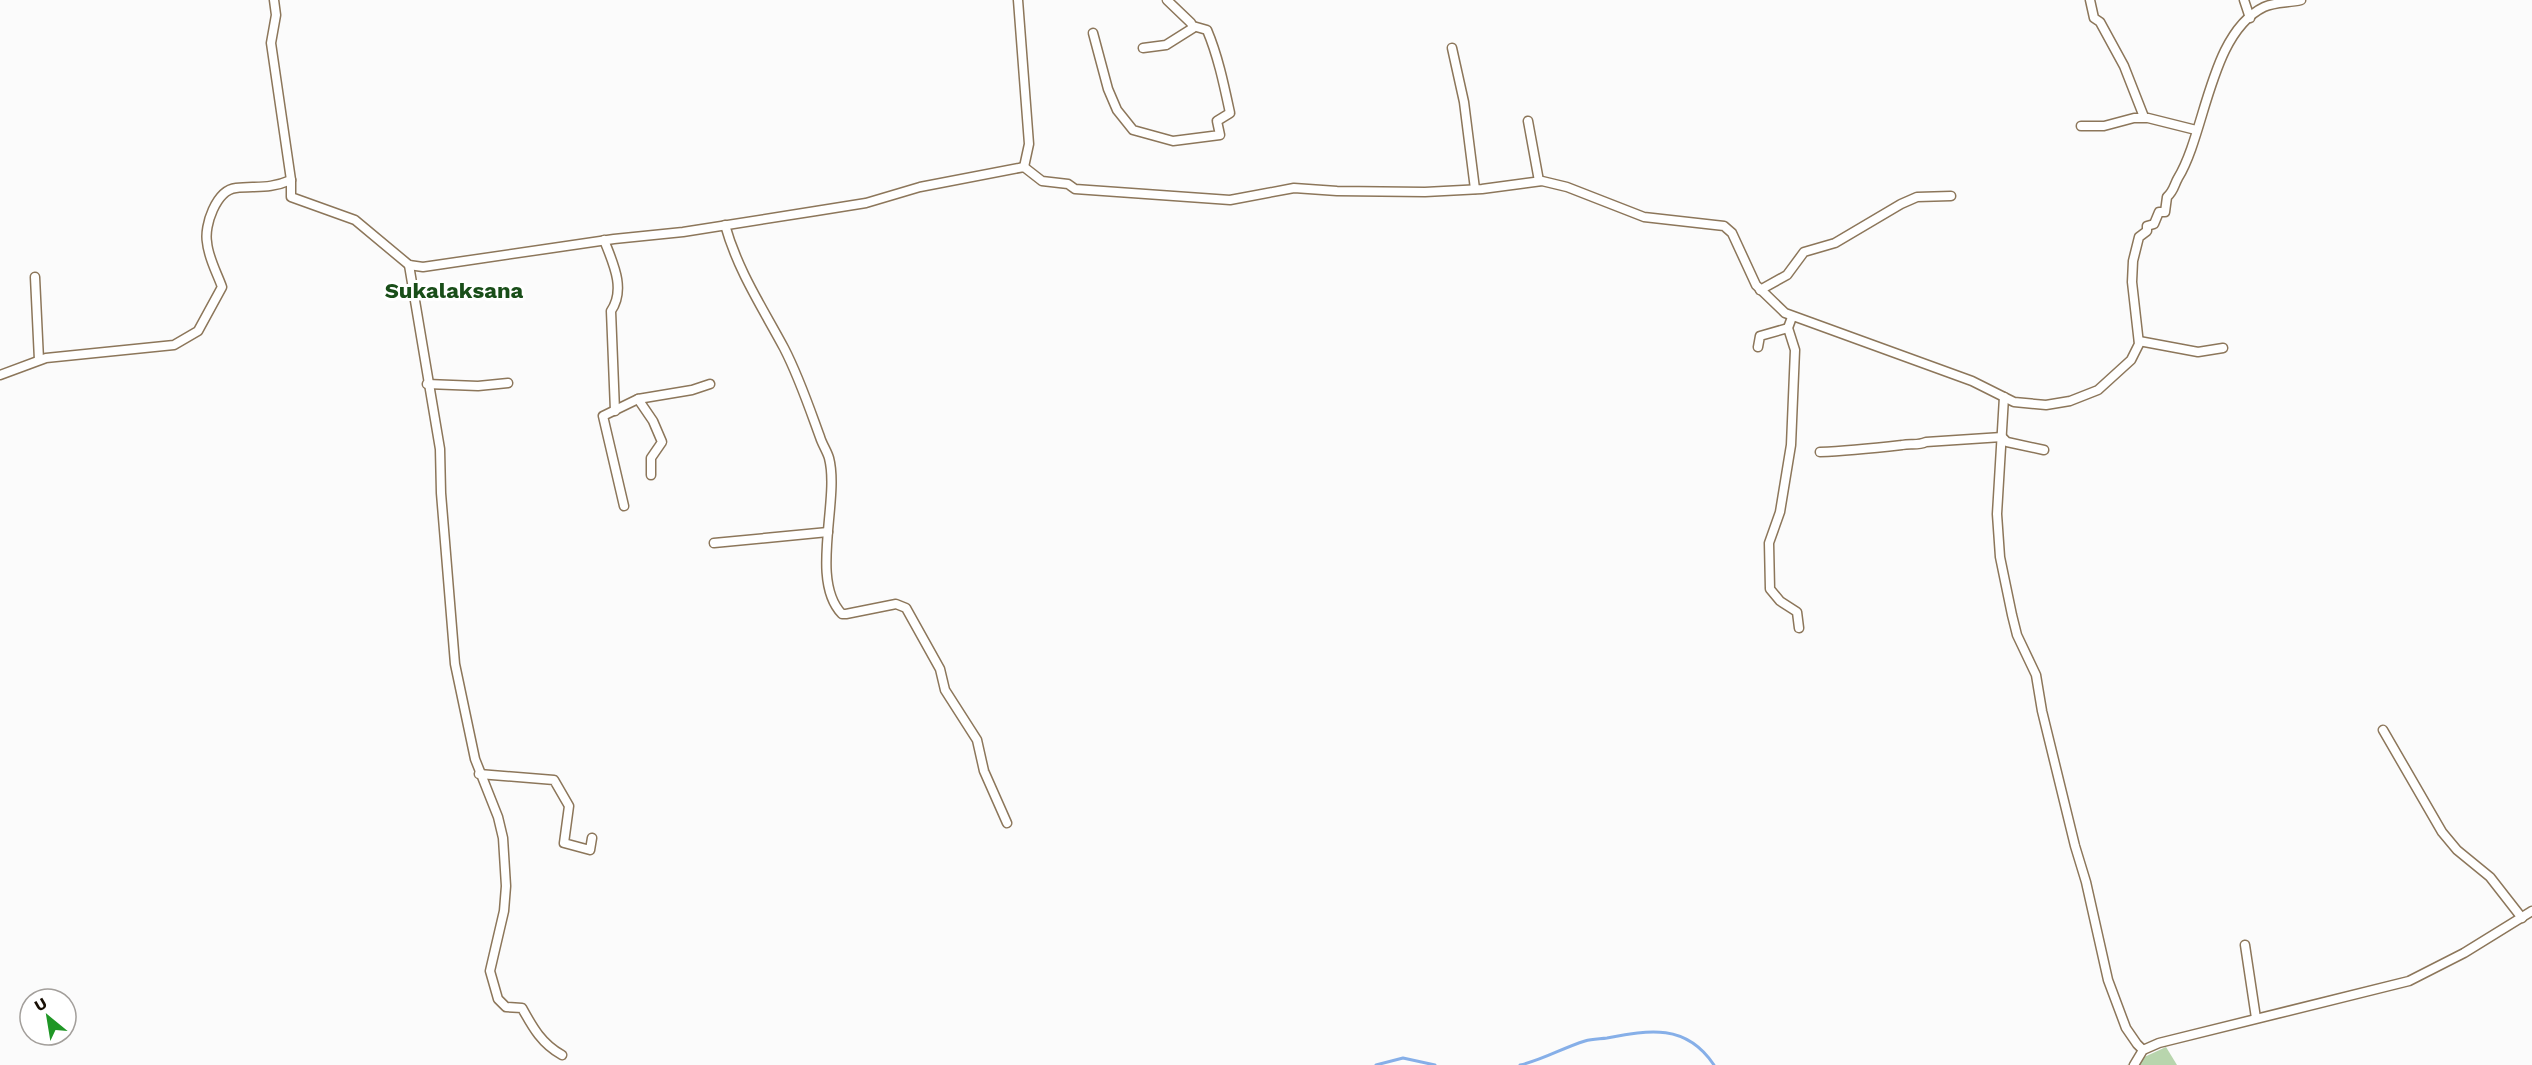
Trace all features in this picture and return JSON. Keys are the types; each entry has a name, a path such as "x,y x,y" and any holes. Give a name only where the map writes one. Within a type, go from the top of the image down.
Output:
{"street":[{"path":"274,0 276,15 271,43 291,180 291,197 355,220 409,265 423,267 604,240 683,232 866,203 920,187 1024,167"},
{"path":"1018,0 1029,144 1024,167"},
{"path":"1093,33 1107,89 1117,110 1132,130 1173,141 1221,135 1217,121 1230,113 1210,37 1207,30 1193,26 1167,0"},
{"path":"2090,0 2098,21 2124,66 2141,118"},
{"path":"2244,0 2250,18"},
{"path":"1024,167 1042,182 1068,184 1075,189 1230,200 1294,188 1368,192 1475,189 1539,181 1567,187 1644,217 1724,226 1732,233 1760,290 1792,317 1818,324 1972,381 2014,402 2046,405 2081,397 2105,385 2132,360 2139,341 2132,282 2134,252 2139,237 2147,231 2147,226 2154,224 2158,212 2165,212 2167,197 2173,192 2185,167 2222,58 2232,40 2250,18 2267,6 2301,0"},
{"path":"1143,48 1166,45 1192,29 1193,26"},
{"path":"1452,48 1464,102 1475,189"},
{"path":"2081,126 2104,126 2141,118 2196,130"},
{"path":"1528,121 1539,181"},
{"path":"0,375 39,360 174,345 198,331 222,287 206,242 209,220 218,200 233,188 276,187 291,180"},
{"path":"1760,290 1787,275 1804,252 1835,243 1901,204 1917,198 1951,196"},
{"path":"725,225 743,276 785,350 829,458 831,491 828,582 839,611 846,614 896,604 906,608 940,669 945,690 977,740 984,771 1007,823"},
{"path":"604,240 618,279 618,300 611,311 615,411"},
{"path":"409,265 427,384 440,449 441,493 455,664 461,700 479,774 498,817 505,851 504,911 490,971 498,999 506,1007 522,1008 539,1037 548,1047 562,1055"},
{"path":"35,277 39,360"},
{"path":"1792,317 1788,328 1795,350 1792,434 1780,512 1769,543 1770,589 1780,601 1797,612 1799,628"},
{"path":"1758,347 1760,336 1788,328"},
{"path":"2139,341 2198,352 2223,348"},
{"path":"427,384 481,386 508,383"},
{"path":"624,506 603,419 604,415 638,399 710,384"},
{"path":"2004,397 1997,514 2000,557 2017,635 2036,675 2042,711 2075,846 2083,869 2108,980 2126,1028 2143,1050"},
{"path":"638,399 653,421 662,442 651,458 651,475"},
{"path":"1820,452 2002,437 2007,442 2044,450"},
{"path":"714,543 828,532"},
{"path":"2383,730 2442,832 2457,850 2490,877 2522,918"},
{"path":"479,774 554,780 569,806 564,843 590,850 592,838"},
{"path":"2134,1065 2143,1050 2158,1043 2409,981 2464,953 2532,911"},
{"path":"2245,945 2256,1018"}],"green space":[{"path":"2166,1047 2177,1065 2127,1065"}],"waterway":[{"path":"1520,1065 1585,1041 1652,1032 1679,1036 1691,1042 1703,1051 1714,1065"},
{"path":"1376,1065 1403,1058 1435,1065"}],"district":[{"name":"Sukalaksana","path":"454,290"}]}
